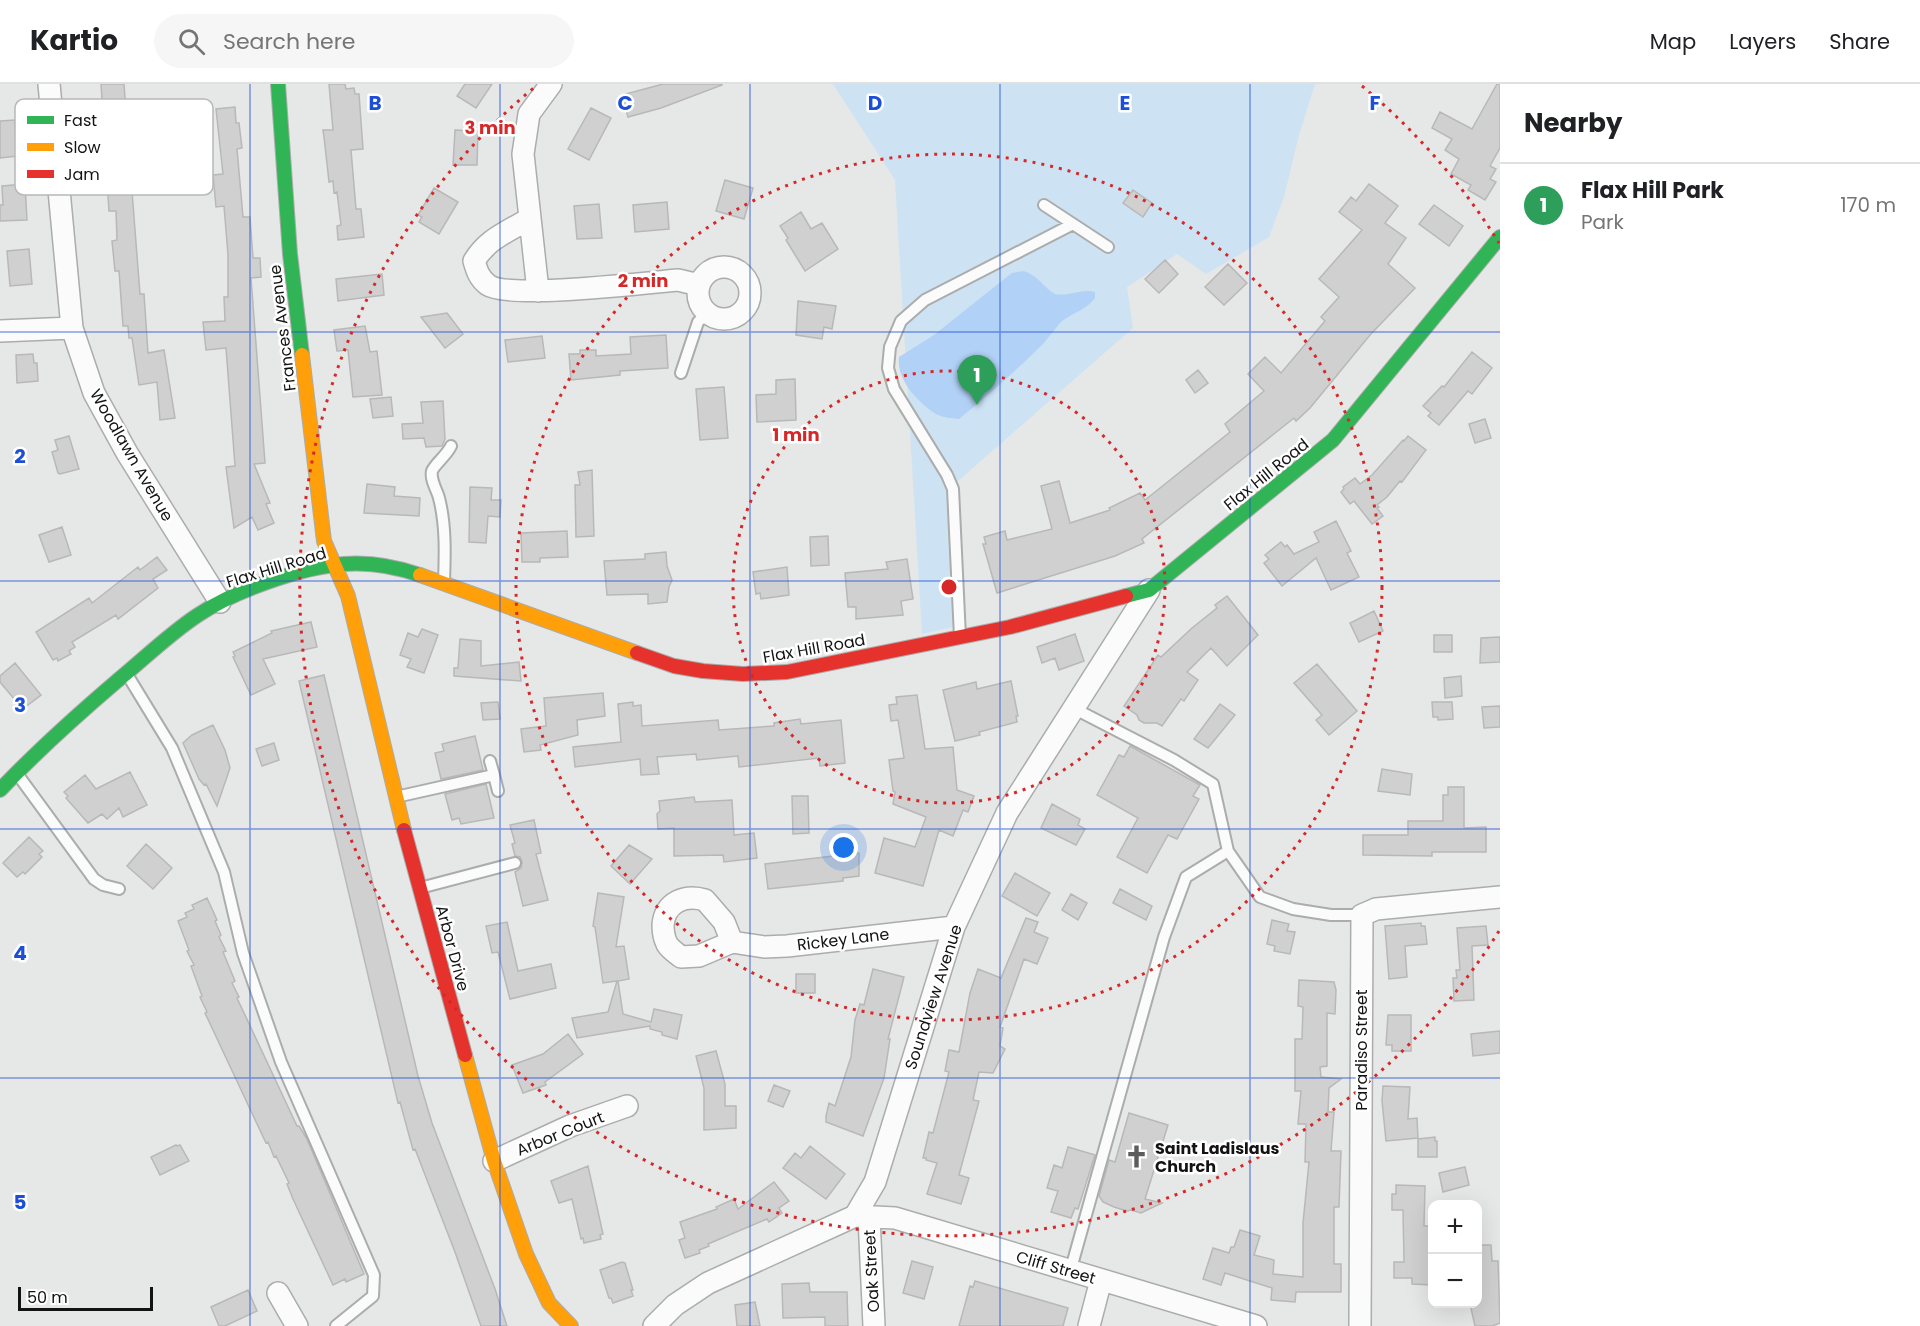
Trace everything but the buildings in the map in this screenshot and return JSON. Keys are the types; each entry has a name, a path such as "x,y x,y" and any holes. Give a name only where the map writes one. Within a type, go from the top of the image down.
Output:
{"main road":[{"name":"Frances Avenue","path":"278,84 290,254 324,541 335,565"},
{"name":"Flax Hill Road","path":"0,790 53,736 126,673 175,633 220,602 274,581 335,565 406,570 674,666 711,673 751,675 786,672 1010,627 1149,590 1333,440 1500,237"},
{"name":"Arbor Drive","path":"335,565 348,596 395,797 494,1161 526,1254 549,1303 571,1326"}],"street":[{"name":"Woodlawn Avenue","path":"49,84 50,99"},
{"path":"538,291 522,154 529,114 551,84"},
{"name":"Woodlawn Avenue","path":"59,195 72,328 94,393 127,453 220,602"},
{"path":"530,218 492,240 482,248 474,261 478,275 489,286 508,291 538,291 678,280 699,285"},
{"path":"727,267 743,274 750,290 750,299 746,308 735,317 720,319 706,313 699,300 699,285 703,277 710,271 727,267"},
{"path":"0,331 72,328"},
{"name":"Soundview Avenue","path":"862,1216 875,1182 954,927 1007,813 1149,590"},
{"path":"1362,915 1376,909 1500,897"},
{"name":"Paradiso Street","path":"1360,1326 1362,915"},
{"name":"Rickey Lane","path":"732,942 764,947 787,946 954,927"},
{"name":"Arbor Court","path":"494,1161 570,1126 627,1106"},
{"path":"654,1326 675,1305 708,1283 862,1216"},
{"name":"Cliff Street","path":"862,1216 895,1218 1256,1326"},
{"name":"Oak Street","path":"862,1216 874,1326"},
{"path":"1089,1326 1101,1280"},
{"path":"278,1293 297,1326"}],"lane":[{"path":"1044,205 1108,247"},
{"path":"960,637 953,489 947,475 894,389 888,368 890,347 902,321 925,300 1073,224"},
{"path":"681,373 698,322 706,313"},
{"path":"444,582 445,543 439,499 432,476 433,469 446,456 451,446"},
{"path":"126,673 172,748 224,872 243,953 281,1062 374,1275 373,1296 336,1326"},
{"path":"1075,709 1174,760 1213,784 1228,850 1260,897 1293,909 1331,915 1362,915"},
{"path":"490,761 498,791"},
{"path":"16,773 94,879 103,885 119,889"},
{"path":"395,797 494,775"},
{"path":"1070,1272 1164,937 1186,877 1228,850"},
{"path":"420,888 515,863"}],"shaded area":[{"path":"833,84 1315,84 1299,135 1284,197 1269,237 1206,274 1177,254 1127,287 1133,328 958,481 957,626 922,634 895,180"}],"water":[{"path":"1023,271 1032,275 1055,294 1090,291 1095,292 1095,298 1088,306 1061,322 1033,354 959,419 936,414 910,390 901,374 899,357 934,335 1012,273"}],"traffic: fast":[{"path":"278,84 290,254 302,355"},
{"path":"1126,596 1149,590 1333,440 1500,237"},
{"path":"0,790 42,748 177,630 230,597 288,575 344,564 373,564 420,575"}],"traffic: slow":[{"path":"302,355 324,541 348,596 404,830"},
{"path":"420,575 637,653"},
{"path":"465,1055 494,1161 526,1254 549,1303 571,1326"}],"traffic: jam":[{"path":"637,653 674,666 703,671 743,674 787,672 1010,627 1126,596"},
{"path":"404,830 465,1055"}],"place":[{"name":"Flax Hill Park","path":"977,405"},
{"name":"Saint Ladislaus Church","path":"1137,1157"}]}
